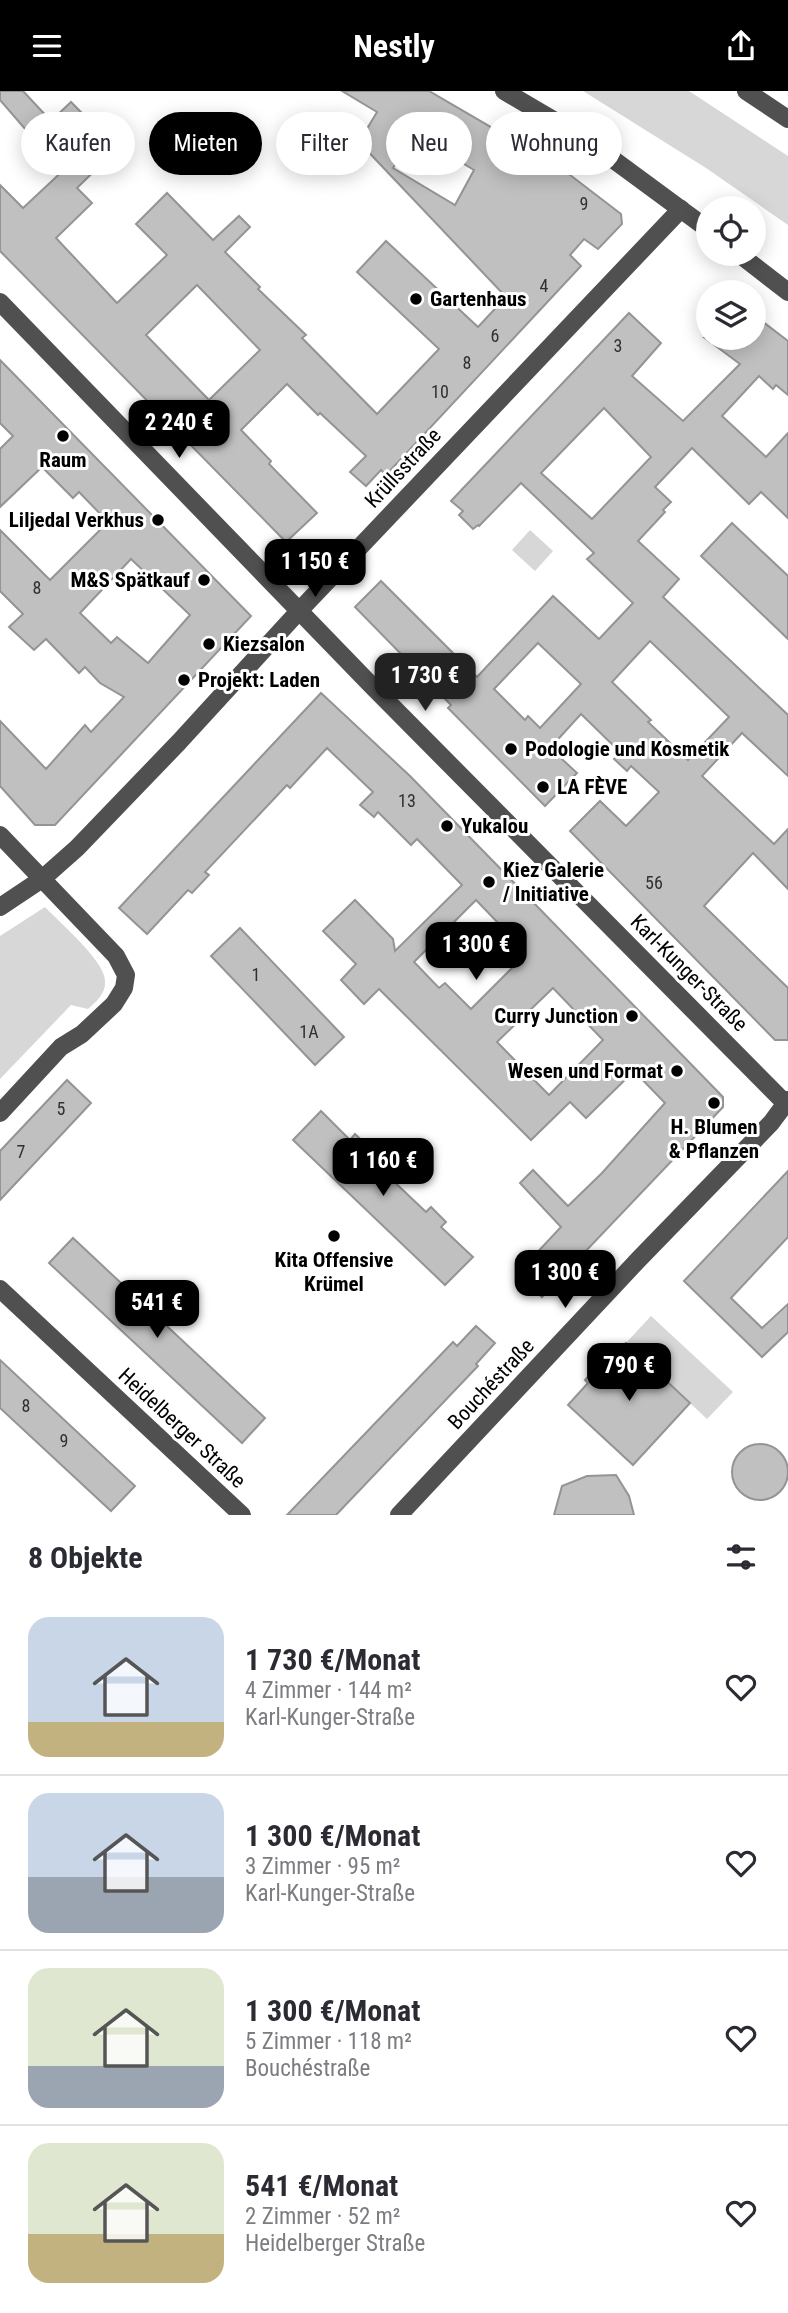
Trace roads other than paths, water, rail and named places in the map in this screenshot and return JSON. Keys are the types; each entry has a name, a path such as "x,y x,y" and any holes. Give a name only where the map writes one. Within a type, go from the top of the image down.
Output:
{"street":[{"path":"504,91 584,138 696,220"},
{"path":"746,91 788,119"},
{"name":"Krüllsstraße","path":"0,907 42,879 77,848 681,209"},
{"path":"754,266 788,292"},
{"name":"Karl-Kunger-Straße","path":"0,302 299,611 787,1103"},
{"path":"0,835 116,956 126,975 124,988 114,1003 82,1034 61,1047 0,1113"},
{"name":"Bouchéstraße","path":"399,1515 787,1103"},
{"name":"Heidelberger Straße","path":"0,1289 242,1515"}],"place":[{"name":"Gartenhaus","path":"416,299"},
{"name":"Raum","path":"63,436"},
{"name":"Liljedal Verkhus","path":"158,520"},
{"name":"M&S Spätkauf","path":"204,580"},
{"name":"Kiezsalon","path":"209,644"},
{"name":"Projekt: Laden","path":"184,680"},
{"name":"Podologie und Kosmetik","path":"511,749"},
{"name":"LA FÈVE","path":"543,787"},
{"name":"Yukalou","path":"447,826"},
{"name":"Kiez Galerie / Initiative","path":"489,882"},
{"name":"Curry Junction","path":"632,1016"},
{"name":"Wesen und Format","path":"677,1071"},
{"name":"H. Blumen & Pflanzen","path":"714,1103"},
{"name":"Kita Offensive Krümel","path":"334,1236"}]}
